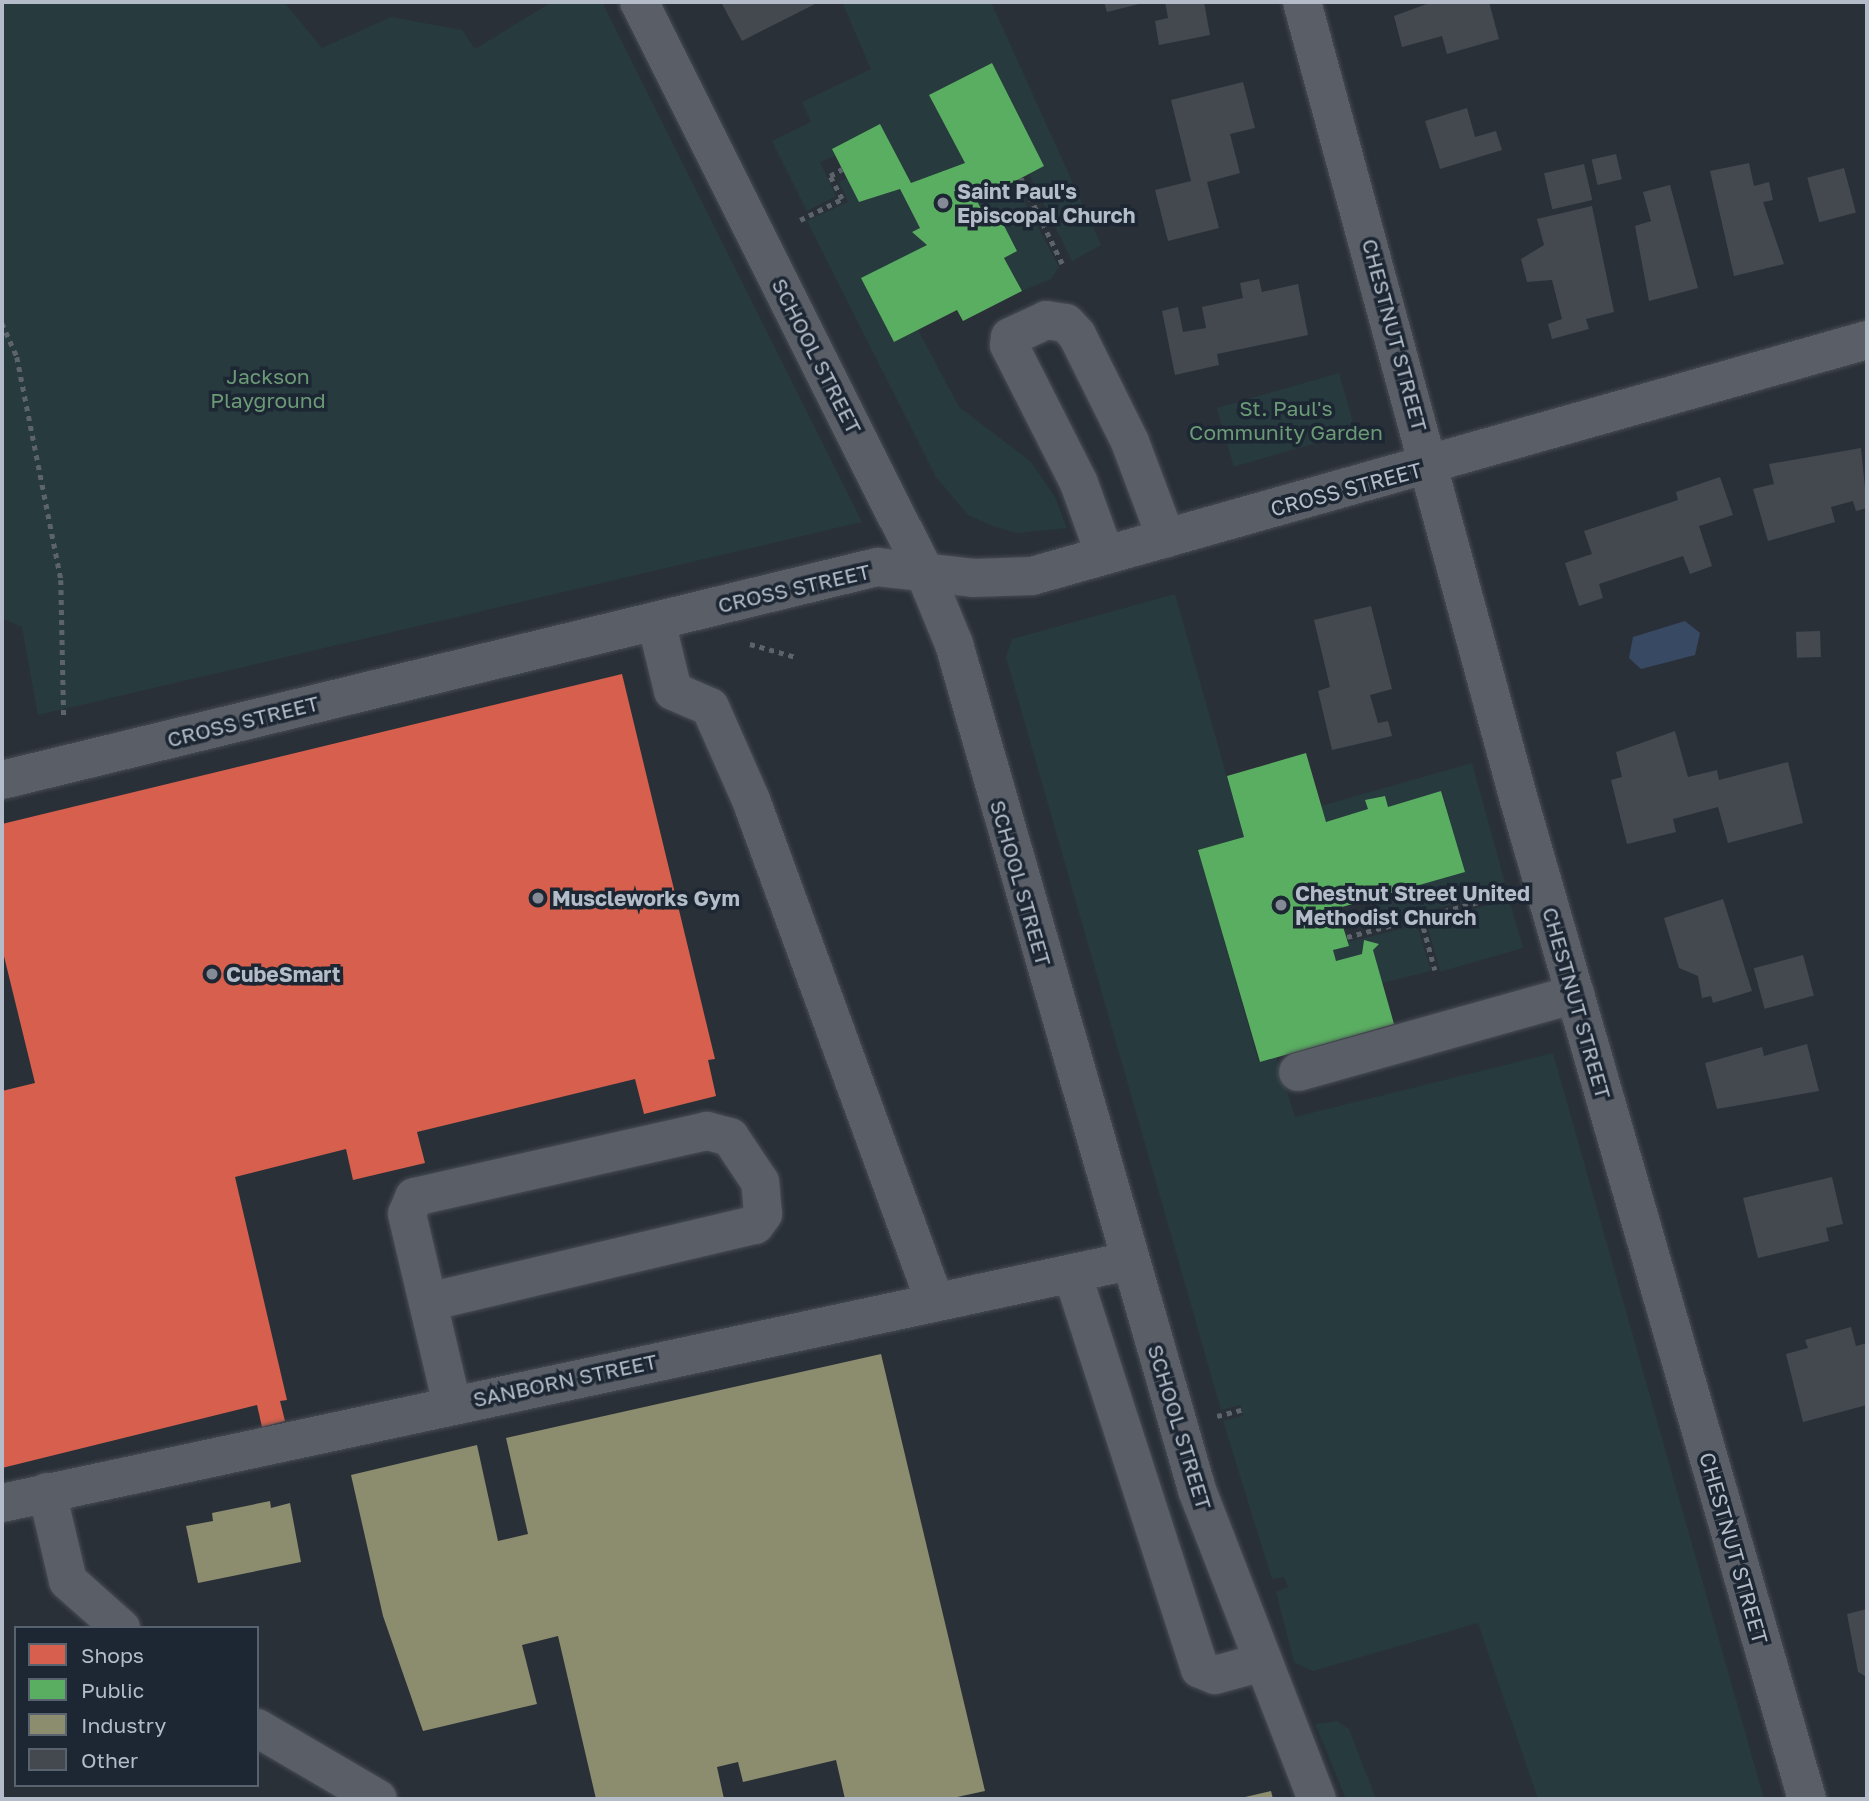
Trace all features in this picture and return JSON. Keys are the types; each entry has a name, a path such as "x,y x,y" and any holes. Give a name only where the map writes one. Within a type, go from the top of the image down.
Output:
{"street":[{"name":"SCHOOL STREET","path":"639,2 924,571 954,644 1129,1261 1197,1490 1317,1799"},
{"name":"CHESTNUT STREET","path":"1302,2 1575,994 1807,1799"},
{"path":"1105,555 1079,482 1009,345 1010,337 1046,320 1066,323 1077,334 1130,442 1166,538"},
{"name":"CROSS STREET","path":"2,780 877,568 1032,576 1430,467 1867,340"},
{"path":"656,621 673,691 710,707 751,800 935,1302"},
{"path":"1298,1072 1575,994"},
{"path":"428,1302 755,1225 763,1214 760,1182 730,1137 707,1131 414,1197 407,1214 452,1404"},
{"name":"SANBORN STREET","path":"2,1503 452,1404 1129,1261"},
{"path":"1072,1273 1200,1669 1215,1675 1263,1662"},
{"path":"47,1492 68,1581 119,1626"},
{"path":"259,1729 378,1799"}],"path":[{"path":"800,220 842,199 830,176 842,169"},
{"path":"1021,178 1063,265"},
{"path":"2,323 20,369 61,580 64,719"},
{"path":"750,644 796,657"},
{"path":"1347,937 1512,893"},
{"path":"1421,918 1435,970"},
{"path":"1216,1416 1241,1410"}],"green space":[{"name":"Jackson Playground","path":"2,2 284,2 322,48 391,17 462,30 475,49 552,2 602,2 862,522 38,715 22,627 2,618"},
{"path":"842,2 991,2 1101,245 1072,261 1029,174 1044,166 992,63 930,95 965,163 911,183 880,124 832,149 835,156 820,162 836,196 807,211 772,141 811,122 802,102 871,69"},
{"path":"847,178 859,202 900,189 920,228 912,232 927,245 862,278 894,342 918,330 959,407 1030,461 1055,497 1067,528 1016,533 993,526 968,515 936,477 807,221 848,202 839,182"},
{"path":"1014,182 1059,267 1051,279 1022,291 1004,258 1017,250 995,209 984,214 977,201"},
{"name":"St. Paul's Community Garden","path":"1339,373 1356,432 1234,467 1217,408"},
{"path":"1175,594 1244,837 1198,850 1259,1062 1276,1057 1295,1117 1553,1053 1764,1799 1538,1799 1478,1623 1313,1671 1294,1662 1276,1592 1288,1587 1284,1577 1272,1579 1223,1421 1243,1416 1240,1405 1221,1410 1006,657 1012,639"},
{"path":"1472,763 1507,890 1359,929 1357,920 1378,915 1374,898 1464,872 1442,791 1388,807 1384,796 1366,800 1368,809 1326,822 1321,806"},
{"path":"1509,899 1523,948 1440,972 1426,923"},
{"path":"1417,925 1431,971 1382,983 1373,950 1379,944 1371,946 1369,939 1362,954 1336,961 1333,950 1348,942"},
{"path":"1337,1721 1349,1729 1376,1799 1346,1799 1315,1724"}],"water":[{"path":"1685,621 1700,633 1695,655 1641,669 1629,658 1633,637"}],"building: Shops":[{"path":"622,674 715,1059 708,1060 716,1096 644,1114 635,1079 417,1132 425,1163 353,1180 346,1149 235,1177 287,1400 280,1401 285,1421 262,1427 257,1405 2,1468 2,1091 35,1083 2,948 2,824"}],"building: Public":[{"name":"Saint Paul's Episcopal Church","path":"992,63 1044,166 977,201 984,214 995,208 1017,251 1004,258 1022,291 963,321 957,310 894,342 861,278 927,245 912,232 920,228 900,189 859,202 832,149 880,124 911,183 965,163 929,95"},
{"name":"Chestnut Street United Methodist Church","path":"1306,753 1326,822 1368,809 1365,800 1385,796 1388,807 1441,791 1465,872 1321,913 1324,924 1341,920 1349,946 1333,950 1336,961 1362,954 1364,940 1379,944 1373,950 1394,1024 1260,1062 1198,850 1244,837 1227,776"}],"building: Industry":[{"path":"881,1354 985,1791 948,1799 845,1799 836,1760 743,1782 738,1762 717,1767 724,1799 596,1799 558,1636 522,1645 537,1704 423,1731 383,1616 351,1475 477,1445 498,1541 528,1534 506,1438"},
{"path":"270,1501 271,1508 290,1503 301,1562 198,1583 186,1526 213,1521 212,1513"},
{"path":"1271,1791 1273,1799 1241,1799 1241,1798"}],"building: Other":[{"path":"721,2 819,2 742,41"},
{"path":"1104,2 1143,2 1143,3 1107,12"},
{"path":"1165,2 1204,2 1210,35 1159,45 1155,21 1168,18"},
{"path":"1432,2 1489,2 1499,39 1447,54 1442,36 1402,47 1394,16"},
{"path":"1243,82 1255,128 1230,134 1240,173 1207,182 1219,228 1168,241 1155,190 1191,181 1171,100"},
{"path":"1467,108 1475,137 1496,131 1502,150 1440,169 1425,121"},
{"path":"1616,154 1622,179 1597,185 1592,160"},
{"path":"1749,163 1754,186 1769,182 1773,200 1763,202 1784,264 1734,276 1710,171"},
{"path":"1584,164 1592,200 1552,209 1544,173"},
{"path":"1844,168 1856,212 1819,222 1807,178"},
{"path":"1670,185 1698,288 1649,301 1635,226 1651,221 1643,192"},
{"path":"1592,206 1614,312 1586,319 1589,329 1552,339 1548,324 1562,319 1552,280 1527,282 1521,259 1544,245 1537,219"},
{"path":"1259,279 1262,292 1298,284 1308,335 1217,354 1219,365 1175,375 1162,311 1178,307 1183,332 1206,328 1202,307 1243,298 1240,283"},
{"path":"1861,448 1867,508 1856,511 1853,501 1831,507 1835,522 1768,541 1753,489 1774,484 1769,464"},
{"path":"1720,477 1733,515 1699,526 1712,566 1690,574 1683,556 1599,584 1603,598 1579,606 1565,563 1592,554 1584,531 1678,500 1676,492"},
{"path":"1371,606 1392,689 1370,695 1378,723 1388,721 1392,736 1332,750 1318,691 1330,687 1314,620"},
{"path":"1820,631 1821,657 1797,658 1796,632"},
{"path":"1675,731 1688,777 1717,770 1719,780 1788,762 1803,823 1728,843 1718,807 1673,819 1676,832 1627,844 1611,780 1622,777 1616,752"},
{"path":"1723,899 1752,991 1713,1003 1711,996 1702,998 1698,976 1679,968 1664,918"},
{"path":"1803,955 1814,996 1765,1009 1754,968"},
{"path":"1807,1044 1819,1091 1717,1109 1705,1063 1762,1047 1764,1056"},
{"path":"1832,1177 1843,1224 1826,1228 1829,1241 1758,1258 1743,1198"},
{"path":"1851,1327 1856,1346 1867,1343 1867,1405 1803,1422 1786,1354 1808,1348 1805,1340"},
{"path":"1867,1609 1867,1677 1858,1672 1847,1614"}],"place":[{"name":"Saint Paul's Episcopal Church","path":"943,203"},
{"name":"Muscleworks Gym","path":"538,898"},
{"name":"Chestnut Street United Methodist Church","path":"1281,905"},
{"name":"CubeSmart","path":"212,974"}]}
